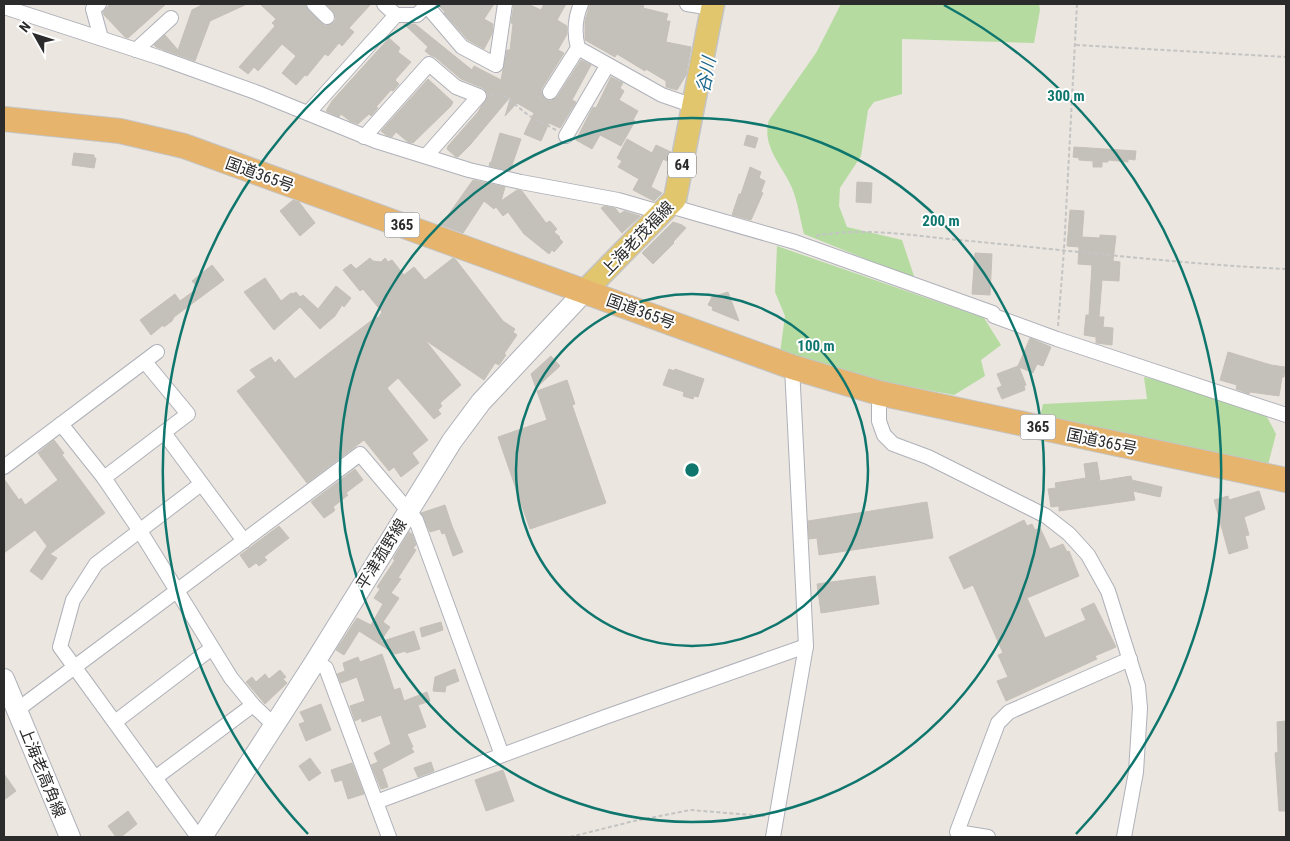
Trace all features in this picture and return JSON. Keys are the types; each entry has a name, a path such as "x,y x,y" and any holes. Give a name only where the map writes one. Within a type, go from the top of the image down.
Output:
{"highway":[{"name":"国道365号","path":"4,119 120,131 184,146 792,367 879,393 1286,480"}],"main road":[{"name":"上海老茂福線","path":"585,291 675,200 712,6"},
{"name":"平津菰野線","path":"202,837 315,662 452,441 481,402 585,291"},
{"name":"上海老高角線","path":"4,679 70,837"}],"street":[{"path":"99,4 93,8 101,38"},
{"path":"314,4 327,16"},
{"path":"384,4 396,15 417,15 428,5 462,47 496,65 504,4"},
{"path":"581,4 577,14 575,38 578,48 662,95 694,106"},
{"path":"687,4 712,6"},
{"path":"7,6 258,93 364,137 469,170 666,210 795,242 993,313 994,316 1057,339 1286,414"},
{"path":"308,114 396,15"},
{"path":"136,50 171,18"},
{"path":"550,92 578,48"},
{"path":"364,137 429,64 456,87 479,96 426,156"},
{"path":"566,136 608,66"},
{"path":"4,467 157,352"},
{"path":"104,478 188,414 145,362"},
{"path":"773,837 806,646 792,367"},
{"path":"879,393 879,421 884,435 893,444 928,457 1046,516 1068,534 1088,555 1108,591 1138,686 1140,708 1136,772 1124,837"},
{"path":"61,424 104,478 140,531 231,678 253,705 274,725"},
{"path":"164,433 244,541"},
{"path":"17,710 360,454 416,520 502,755"},
{"path":"198,837 60,647 73,600 96,564 201,484"},
{"path":"376,802 806,646"},
{"path":"115,722 212,648"},
{"path":"988,837 957,832 998,722 1009,712 1130,659"},
{"path":"315,662 326,668 389,837"},
{"path":"155,778 253,705"}],"path":[{"path":"1057,339 1064,250 1077,4"},
{"path":"1076,46 1286,57"},
{"path":"479,96 487,94 506,97 528,115 566,136"},
{"path":"795,242 827,234 891,233 1137,259 1286,269"},
{"path":"570,837 634,821 690,810 776,818"}],"green space":[{"path":"841,4 1039,4 1040,10 1034,43 902,39 902,94 874,102 868,110 861,156 840,188 839,206 847,227 902,240 915,279 804,234 794,193 770,148 767,130 769,120 816,53"},
{"path":"777,246 984,318 1001,345 981,360 985,376 954,395 863,378 780,353 785,316 775,292"},
{"path":"1144,377 1210,392 1266,415 1276,434 1268,465 1040,418 1043,404 1147,399"}],"building":[{"path":"110,4 166,4 128,38 104,15 103,12"},
{"path":"204,4 247,4 210,21 195,61 154,45 165,35 178,50 192,10"},
{"path":"260,4 305,4 308,10 325,26 333,23 336,19 333,11 326,4 371,4 349,28 354,32 342,46 339,43 328,56 325,54 307,76 305,75 296,85 282,73 296,56 282,44 258,71 254,67 248,74 239,67 275,26 272,23 276,19"},
{"path":"437,4 494,4 484,19 493,24 492,34 484,49 468,40"},
{"path":"514,4 528,4 541,10 544,4 566,4 557,20 567,26 567,34 558,50 564,53 542,88 541,92 545,99 550,101 557,97 581,60 591,65 572,100 576,102 560,128 549,123 541,141 524,134 534,113 517,103 505,116 511,96 470,145 456,157 447,149 448,146 478,112 488,95 483,88 461,79 425,51 428,47 404,24 415,24 472,70 474,66 501,80 507,50 510,50"},
{"path":"590,4 644,4 643,8 668,14 666,21 670,21 666,42 691,47 686,75 677,90 666,87 666,81 646,69 645,71 617,54 615,57 585,40 585,21"},
{"path":"389,38 400,48 398,52 411,62 395,80 399,84 393,91 391,90 376,107 378,108 371,116 369,114 358,124 341,114 339,117 326,111 332,101"},
{"path":"611,77 623,83 620,88 624,91 619,100 638,111 633,120 635,121 621,146 600,135 592,149 576,140 593,107 596,108"},
{"path":"428,79 453,102 451,106 413,143 408,142 396,132 392,137 381,131"},
{"path":"500,133 521,139 510,171 489,166"},
{"path":"747,135 758,138 755,148 744,145"},
{"path":"627,139 652,153 656,145 671,152 667,161 663,159 651,187 662,193 654,201 633,190 639,179 618,167 622,161 617,158"},
{"path":"1074,147 1136,151 1135,160 1128,159 1128,162 1108,160 1108,162 1102,162 1102,167 1093,167 1093,161 1079,160 1079,158 1073,157"},
{"path":"74,153 94,155 94,158 96,158 94,168 72,165"},
{"path":"750,167 761,172 759,178 765,181 761,192 763,193 751,220 732,215"},
{"path":"473,180 505,187 501,201 517,190 522,191 546,223 550,221 557,229 554,232 563,242 554,252 552,250 549,254 524,234 508,212 503,216 496,207 494,209 484,201 463,233 441,225"},
{"path":"857,182 872,183 871,203 856,202"},
{"path":"293,200 299,202 315,223 300,236 280,211"},
{"path":"604,206 615,208 620,214 624,211 640,216 622,233 601,208"},
{"path":"1070,210 1084,211 1082,237 1100,238 1100,235 1116,236 1113,261 1120,262 1119,281 1102,280 1099,317 1104,317 1103,327 1113,328 1112,345 1096,343 1096,337 1084,335 1086,315 1089,315 1092,265 1078,264 1079,247 1067,246"},
{"path":"673,222 686,228 653,264 642,253"},
{"path":"975,253 992,254 990,295 972,294"},
{"path":"370,258 373,261 381,262 385,258 388,262 392,260 404,275 414,267 425,280 453,258 503,321 515,329 513,332 517,335 499,365 495,363 484,380 425,340 461,385 440,403 442,406 438,410 441,414 434,419 398,378 387,388 428,440 412,453 419,463 401,477 394,467 389,471 364,440 307,483 237,391 256,377 250,370 271,357 275,363 279,359 295,379 376,317 378,318 382,312 363,289 360,291 343,270 351,264 356,269"},
{"path":"212,265 224,280 151,335 140,320 175,294 180,301 198,288 192,281"},
{"path":"265,278 281,301 291,293 296,292 300,297 303,295 318,309 336,286 351,298 320,329 300,307 274,330 244,292"},
{"path":"728,292 739,321 712,310 713,307 708,305 712,297"},
{"path":"1030,338 1051,347 1043,366 1037,364 1033,373 1019,367 1026,385 1024,386 1025,390 1002,399 997,388 1002,386 997,374 1018,366"},
{"path":"1228,352 1271,365 1285,367 1279,396 1250,392 1249,394 1236,389 1237,385 1220,380"},
{"path":"551,356 560,366 536,388 531,374"},
{"path":"669,369 674,371 675,369 704,379 698,397 694,396 693,399 683,396 684,392 663,385"},
{"path":"567,380 575,404 572,405 606,503 530,529 498,437 547,420 537,391"},
{"path":"54,440 64,453 62,455 105,513 50,554 57,558 42,580 30,571 47,546 35,530 4,553 4,479 19,500 21,498 25,505 58,480 38,453"},
{"path":"1097,462 1100,481 1131,476 1132,480 1162,487 1160,497 1133,491 1135,500 1059,511 1059,506 1051,507 1048,489 1056,488 1055,483 1086,478 1084,464"},
{"path":"355,469 363,480 346,493 348,495 333,507 335,510 324,518 311,502"},
{"path":"1259,491 1265,509 1244,517 1249,535 1245,536 1248,548 1229,554 1214,500 1228,496 1229,500"},
{"path":"927,502 933,538 819,555 817,538 809,539 808,521"},
{"path":"445,505 463,552 453,556 445,533 442,534 440,529 430,532 421,513"},
{"path":"1024,520 1027,526 1032,524 1035,530 1040,528 1050,549 1063,544 1067,552 1069,551 1079,576 1027,598 1045,638 1086,620 1081,609 1094,603 1116,647 1095,656 1097,659 1006,701 997,681 1008,677 998,655 1003,653 973,585 964,589 949,557"},
{"path":"279,526 289,538 264,557 267,560 259,566 256,563 249,568 240,555"},
{"path":"409,532 412,534 416,545 413,548 416,550 398,578 401,579 391,593 399,598 383,622 390,627 380,642 414,631 420,649 395,654 359,631 344,655 336,650 357,618 371,625 383,604 374,598 380,589 377,587 395,560 393,559"},
{"path":"875,576 879,604 821,613 817,584"},
{"path":"441,622 443,630 422,637 420,628"},
{"path":"382,654 394,690 400,688 404,701 427,692 430,701 418,705 426,727 407,734 414,752 382,769 388,787 381,789 371,765 378,762 374,753 391,744 381,715 362,722 361,718 355,721 350,706 365,701 357,677 341,683 337,674 345,671 343,663 358,657 360,662"},
{"path":"455,669 459,681 446,686 445,692 433,691 435,677"},
{"path":"280,670 286,677 283,679 287,683 265,704 246,682 252,677 256,682 265,674 269,679"},
{"path":"321,704 331,730 306,741 299,724 305,722 300,712"},
{"path":"1286,721 1286,811 1279,811 1275,753 1278,752 1277,722"},
{"path":"310,758 321,773 309,781 299,766"},
{"path":"431,762 434,771 418,777 414,768"},
{"path":"352,763 364,794 348,799 342,780 335,782 331,770"},
{"path":"503,770 514,801 486,811 475,780"},
{"path":"4,774 16,791 4,800"},
{"path":"128,811 137,824 121,837 116,837 108,826"}],"water label":[{"name":"谷川","path":"706,75"}]}
